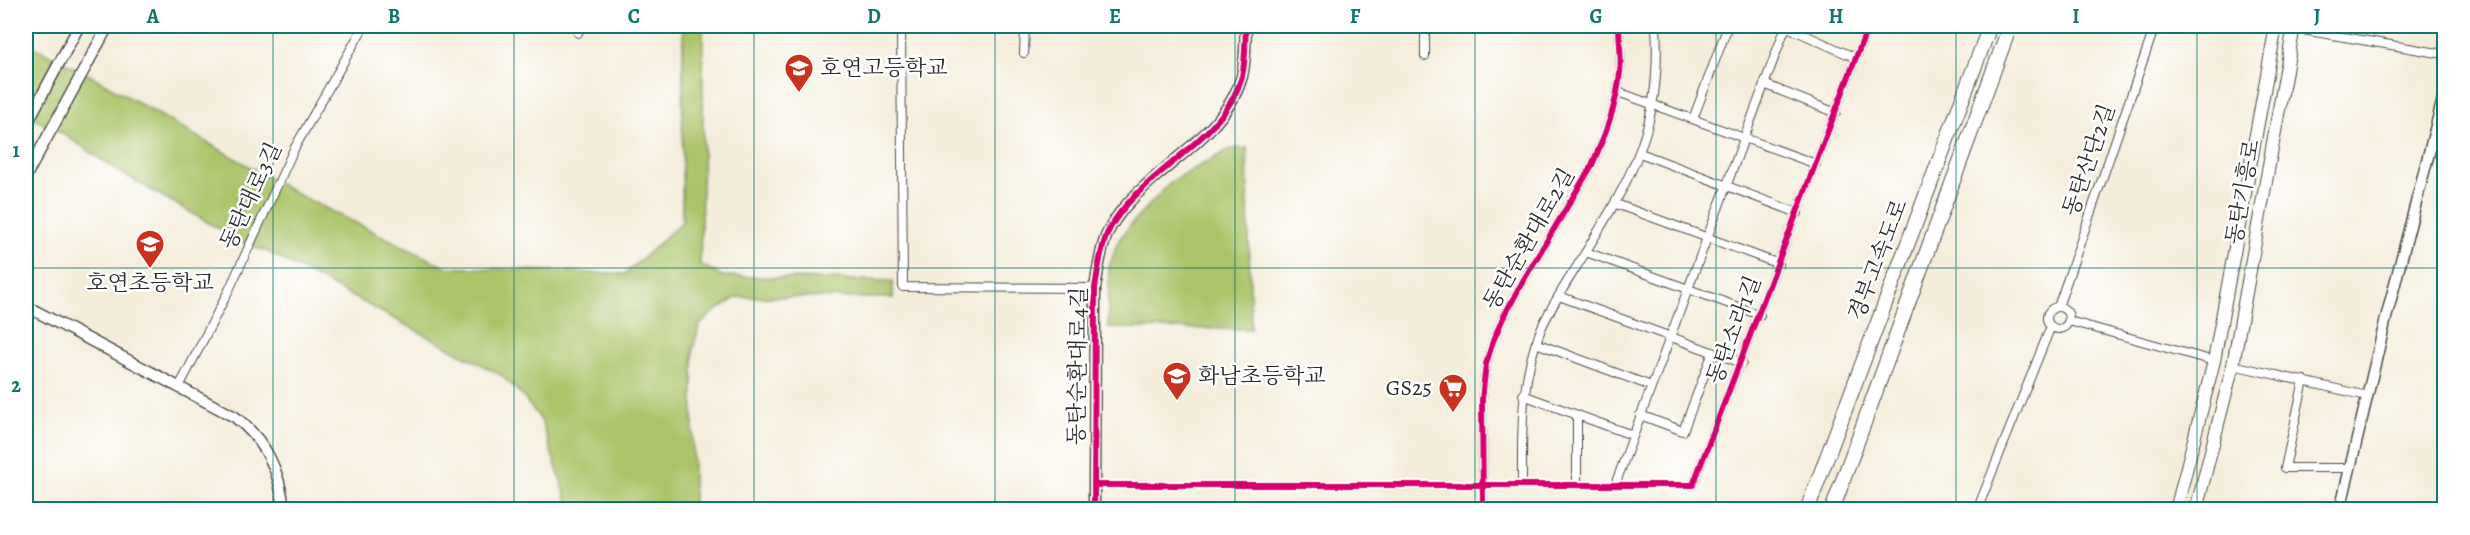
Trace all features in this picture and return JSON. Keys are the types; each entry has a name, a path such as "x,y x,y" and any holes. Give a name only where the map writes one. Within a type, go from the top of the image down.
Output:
{"highway":[{"name":"경부고속도로","path":"1807,510 1990,26"},
{"name":"경부고속도로","path":"1832,510 2010,26"}],"main road":[{"name":"동탄기흥로","path":"2176,510 2214,361 2278,26"},
{"name":"동탄기흥로","path":"2196,510 2233,365 2294,27"}],"street":[{"path":"26,125 79,26"},
{"path":"26,176 108,26"},
{"name":"동탄대로3길","path":"179,387 229,290 294,149 364,26"},
{"path":"901,26 903,287 1095,288"},
{"path":"1023,52 1024,26"},
{"name":"동탄순환대로4길","path":"1094,510 1095,288 1100,258 1108,234 1120,214 1146,185 1207,132 1222,115 1235,93 1244,64 1246,26"},
{"path":"1425,26 1425,56"},
{"name":"동탄순환대로2길","path":"1483,510 1482,399 1486,364 1503,318 1592,165 1617,92 1620,69 1619,26"},
{"path":"1522,485 1523,395 1529,364 1536,343 1559,296 1616,204 1640,153 1654,104 1658,64 1656,26"},
{"path":"1693,118 1728,26"},
{"path":"1615,485 1785,26 1856,58"},
{"name":"동탄소라1길","path":"1094,485 1694,485 1868,26"},
{"name":"동탄산단2길","path":"2058,307 2155,26"},
{"path":"2278,26 2445,54"},
{"path":"1764,84 1836,113"},
{"path":"1617,92 1816,164"},
{"path":"2340,510 2445,95"},
{"path":"1640,153 1798,213"},
{"path":"1616,204 1779,264"},
{"path":"1586,252 1760,315"},
{"path":"1559,296 1742,363"},
{"path":"26,306 235,417 260,440 277,473 284,510"},
{"path":"2058,307 2066,310 2069,321 2061,329 2051,326 2047,315 2052,308 2058,307"},
{"path":"2069,321 2214,361"},
{"path":"1977,510 2051,326"},
{"path":"1536,343 1651,386"},
{"path":"1640,415 1683,431 1713,352"},
{"path":"2233,365 2367,396"},
{"path":"2304,380 2285,468 2350,468"},
{"path":"1523,395 1632,435"},
{"path":"1577,415 1577,485"}],"green space":[{"path":"683,26 703,26 700,264 722,276 893,281 893,298 737,297 714,312 699,326 693,349 693,509 570,509 541,420 521,394 501,375 266,251 244,243 120,172 62,133 26,115 26,43 95,78 297,194 445,267 625,274 682,222"},
{"path":"1247,148 1251,329 1108,328 1109,267 1118,241 1172,181 1230,149"}],"cycle path":[{"path":"1094,510 1095,288 1105,240 1116,218 1128,204 1147,184 1206,133 1228,107 1242,76 1246,26"},
{"path":"1483,510 1482,399 1486,364 1503,318 1592,165 1610,120 1621,61 1619,26"},
{"path":"1094,485 1693,485 1868,26"}],"place":[{"name":"호연고등학교","path":"799,94"},
{"name":"호연초등학교","path":"150,270"},
{"name":"화남초등학교","path":"1177,402"},
{"name":"GS25","path":"1453,414"}]}
